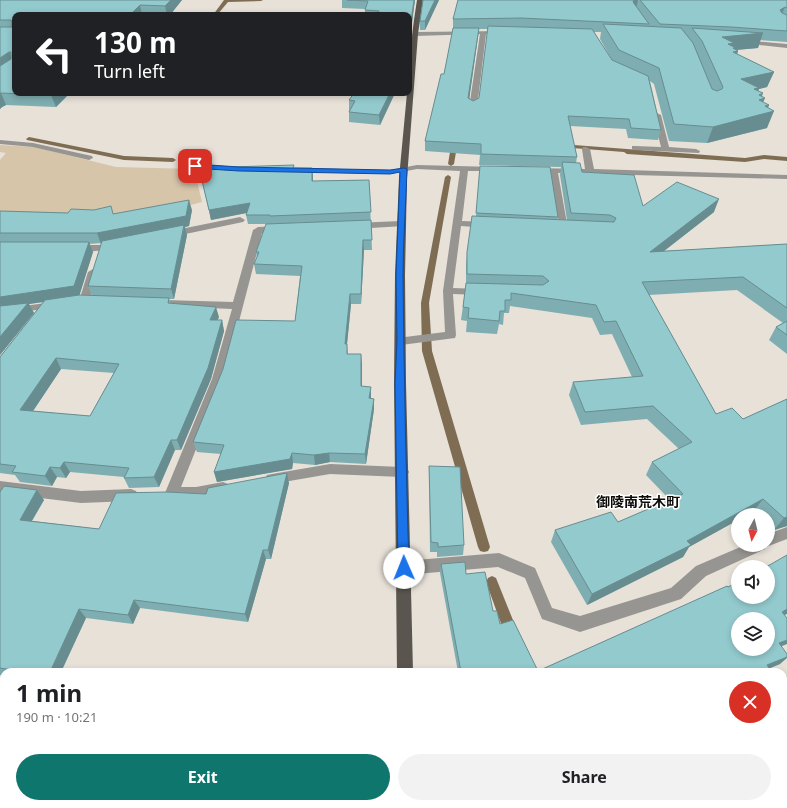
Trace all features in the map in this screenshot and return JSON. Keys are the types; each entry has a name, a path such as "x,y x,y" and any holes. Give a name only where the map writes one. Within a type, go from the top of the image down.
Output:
{"main road":[{"path":"412,71 420,0"},
{"path":"405,668 400,383 400,275 404,169 410,96"}],"street":[{"path":"415,34 509,32"},
{"path":"473,108 483,33"},
{"path":"734,41 787,46"},
{"path":"655,106 665,149"},
{"path":"0,142 32,145 89,158"},
{"path":"635,148 696,151"},
{"path":"586,150 590,172"},
{"path":"195,166 239,169"},
{"path":"291,170 390,172 428,167 501,169"},
{"path":"401,341 451,335 448,291 464,168"},
{"path":"524,170 787,177"},
{"path":"554,171 563,229"},
{"path":"163,235 240,220"},
{"path":"456,223 494,225"},
{"path":"345,226 401,224"},
{"path":"172,493 218,379 258,230 290,228"},
{"path":"62,248 98,256 124,243"},
{"path":"84,302 98,256"},
{"path":"448,291 494,292"},
{"path":"153,303 237,306"},
{"path":"0,312 61,304"},
{"path":"36,318 46,306"},
{"path":"263,481 330,469 402,472"},
{"path":"157,494 196,493 233,486"},
{"path":"0,487 81,497 142,494"},
{"path":"775,538 787,533"},
{"path":"404,568 499,560 530,574 547,614 580,624 676,594 701,571 744,552"}],"shaded area":[{"path":"0,145 35,147 116,167 194,169 202,202 146,217 92,212 0,216 0,160 6,153 0,152"}],"building":[{"path":"0,0 171,0 165,6 140,5 133,12 12,12 12,22 11,20 0,20"},
{"path":"347,0 414,0 412,14 412,12 379,12 365,10 368,1"},
{"path":"423,0 435,0 425,21 420,21"},
{"path":"458,0 634,0 633,2 649,24 521,18 453,19"},
{"path":"640,0 787,0 787,8 785,7 780,10 782,13 787,15 787,31 660,24"},
{"path":"603,24 681,28 693,43 712,89 717,91 723,87 702,41 692,28 763,33 722,37 734,43 728,44 736,48 733,48 738,51 733,52 774,72 741,79 759,88 754,89 763,93 759,95 765,98 759,100 769,105 765,106 774,111 713,127 674,124 659,68 619,50"},
{"path":"488,26 592,29 612,60 648,76 661,130 631,128 629,119 568,116 577,157 481,154 481,144 425,141 441,74 444,74 453,28 479,28 468,98 473,101 479,98"},
{"path":"0,27 12,27 12,93 0,93 0,66 11,59 11,52 0,58"},
{"path":"352,96 388,96 379,115 349,112 355,101 349,100"},
{"path":"562,162 580,163 582,172 634,175 643,206 677,182 719,199 650,252 787,244 787,308 743,277 642,282 716,414 732,408 743,419 787,399 787,517 784,518 775,510 775,508 773,508 763,499 747,508 731,508 731,517 687,541 691,545 592,594 555,530 611,512 618,522 683,494 652,462 692,442 653,406 585,412 573,382 643,376 616,321 604,322 596,305 511,293 511,300 505,300 505,311 500,311 499,321 468,318 469,308 463,307 466,283 543,285 549,281 543,276 467,274 467,252 472,216 614,222 616,218 610,215 571,213"},
{"path":"294,165 293,168 312,168 312,181 369,180 371,212 270,216 246,215 250,203 209,210 199,168"},
{"path":"480,166 550,167 558,217 476,213"},
{"path":"189,200 186,216 97,233 0,233 0,211 68,213 71,209 94,210 111,206 113,214"},
{"path":"371,220 372,240 363,240 361,294 350,294 345,344 347,344 347,354 361,354 361,386 371,387 369,398 374,399 365,454 329,453 314,455 292,453 290,459 214,472 224,445 193,442 223,369 236,320 295,321 302,266 254,264 259,252 256,252 266,224"},
{"path":"184,225 171,289 88,286 102,241"},
{"path":"0,242 89,242 74,286 0,297"},
{"path":"79,295 169,298 168,303 216,307 210,320 222,320 208,368 177,440 171,440 154,477 124,478 129,468 64,462 60,468 50,467 45,476 12,472 16,466 0,464 0,357 45,300","holes":["56,358 119,364 90,416 20,410"]},
{"path":"28,303 0,337 0,306"},
{"path":"787,321 787,335 776,327"},
{"path":"429,466 460,467 464,545 438,547 438,543 431,542"},
{"path":"287,473 268,550 263,550 245,614 134,600 128,615 79,609 52,668 0,668 0,492 4,486 37,490 20,520 99,529 116,493 167,492 206,494 208,488"},
{"path":"787,555 787,609 782,612 787,618 787,640 779,643 787,654 787,657 767,665 769,668 545,668 727,586 731,586 731,604 775,604 775,562"},
{"path":"465,562 466,574 485,572 493,611 497,611 500,624 513,620 537,668 460,668 441,564"}],"waterway":[{"path":"226,1 261,0"},
{"path":"217,12 226,1"},
{"path":"29,139 124,158 173,160"},
{"path":"451,164 455,140"},
{"path":"561,146 745,160 764,157 787,159"},
{"path":"448,177 425,303 427,351 484,547"},
{"path":"492,582 512,635"}],"district":[{"name":"御陵南荒木町","path":"638,502"}],"route":[{"path":"195,166 239,169 390,172 404,169 400,275 400,383 404,568"}]}
